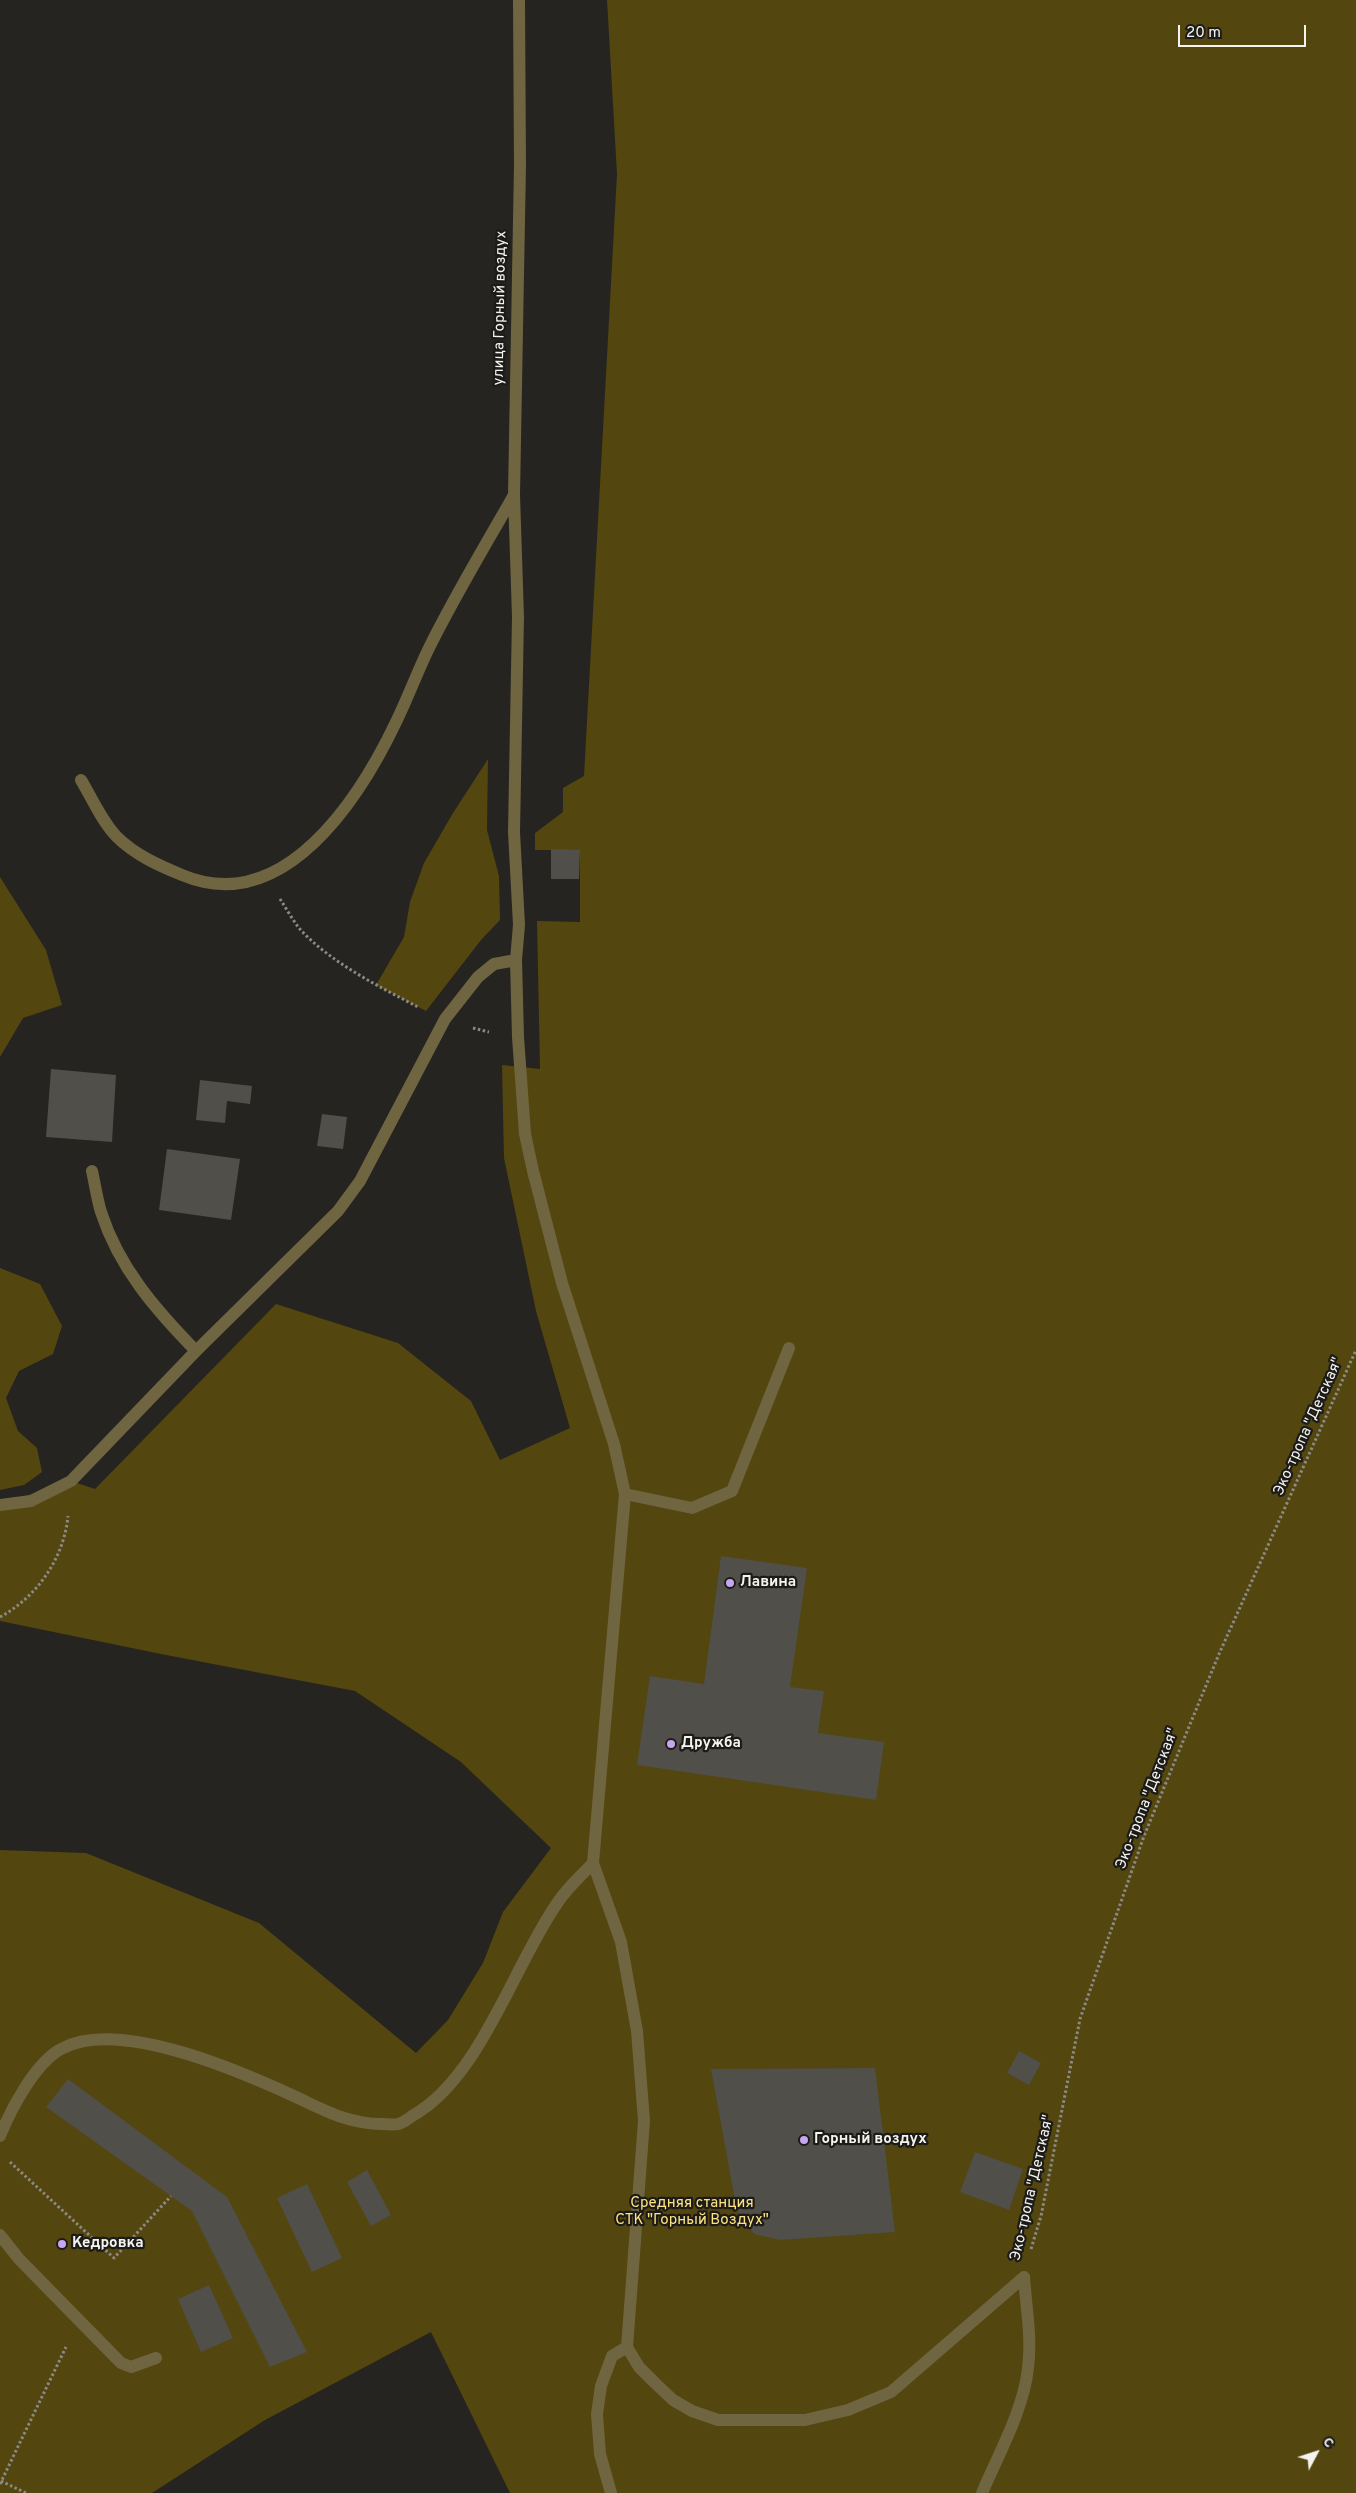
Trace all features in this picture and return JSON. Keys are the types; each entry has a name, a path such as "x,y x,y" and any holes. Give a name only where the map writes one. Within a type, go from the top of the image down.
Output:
{"street":[{"name":"улица Горный воздух","path":"519,0 520,165 514,495 518,617 514,832 519,925 516,960 518,1037 525,1134 529,1152 562,1283 614,1444 625,1494 593,1863"},
{"path":"81,780 117,837 155,864 197,882 225,885 266,877 308,850 338,818 397,721 427,651 514,495"},
{"path":"0,1505 31,1501 71,1481 196,1351 338,1211 360,1181 445,1020 478,977 494,964 516,960"},
{"path":"92,1171 100,1211 112,1241 131,1276 161,1315 196,1351"},
{"path":"625,1494 692,1508 732,1491 789,1348"},
{"path":"0,2136 23,2092 47,2061 61,2049 94,2040 146,2043 173,2049 251,2076 360,2124 398,2124 426,2109 452,2080 479,2044 509,1991 529,1948 558,1900 593,1863 621,1942 637,2031 644,2121 627,2347 639,2367 655,2383 673,2400 692,2411 718,2420 805,2420 848,2410 890,2392 1024,2277"},
{"path":"0,2236 18,2259 121,2363 131,2367 156,2358"},
{"path":"982,2493 1027,2380 1030,2350 1024,2277"},
{"path":"611,2493 600,2454 597,2414 601,2386 612,2356 627,2347"}],"path":[{"path":"266,877 299,928 329,954 376,985"},
{"path":"470,1028 494,1033"},
{"name":"Эко-тропа \"Детская\"","path":"1024,2277 1041,2216 1080,2019 1144,1836 1219,1654 1356,1350"},
{"path":"0,1617 37,1587 57,1560 67,1530 71,1481"},
{"path":"7,2160 114,2258 171,2196"},
{"path":"26,2493 1,2482 78,2321"}],"green space":[{"name":"Средняя станция СТК \"Горный Воздух\"","path":"607,0 1356,0 1356,2493 510,2493 431,2332 265,2420 152,2493 0,2493 0,1850 86,1853 259,1923 416,2053 448,2020 483,1963 503,1912 551,1848 461,1762 355,1691 0,1621 0,1505 71,1481 95,1489 276,1304 398,1343 471,1401 500,1460 570,1428 536,1311 504,1158 502,1065 540,1069 537,921 580,922 580,850 535,850 535,833 563,812 563,788 584,776 617,174"},
{"path":"488,759 487,830 499,876 500,920 481,940 426,1011 376,985 404,937 410,902 424,863 453,813"},
{"path":"0,877 46,950 62,1005 23,1018 0,1057"},
{"path":"0,1268 40,1284 62,1326 53,1354 19,1371 6,1398 18,1431 37,1448 42,1472 24,1485 0,1490"}],"building":[{"path":"551,849 580,850 579,879 551,879"},
{"path":"51,1069 116,1075 112,1142 46,1137"},
{"path":"200,1080 252,1086 250,1104 227,1101 225,1123 196,1120"},
{"path":"322,1114 347,1117 343,1149 317,1146"},
{"path":"167,1149 240,1159 231,1220 159,1210"},
{"path":"721,1556 807,1568 790,1687 824,1691 818,1733 884,1742 876,1800 637,1765 650,1676 704,1684"},
{"path":"1019,2051 1041,2063 1029,2085 1007,2073"},
{"name":"Горный воздух","path":"875,2068 895,2232 780,2240 754,2234 737,2211 711,2069"},
{"path":"68,2079 227,2197 307,2352 270,2367 192,2211 46,2107"},
{"path":"975,2152 1023,2169 1009,2210 960,2192"},
{"path":"367,2170 391,2215 371,2226 347,2182"},
{"path":"307,2184 342,2258 312,2272 277,2198"},
{"path":"209,2285 233,2338 201,2352 178,2299"}],"place":[{"name":"Лавина","path":"730,1583"},
{"name":"Дружба","path":"671,1744"},
{"name":"Горный воздух","path":"804,2140"},
{"name":"Кедровка","path":"62,2244"}]}
